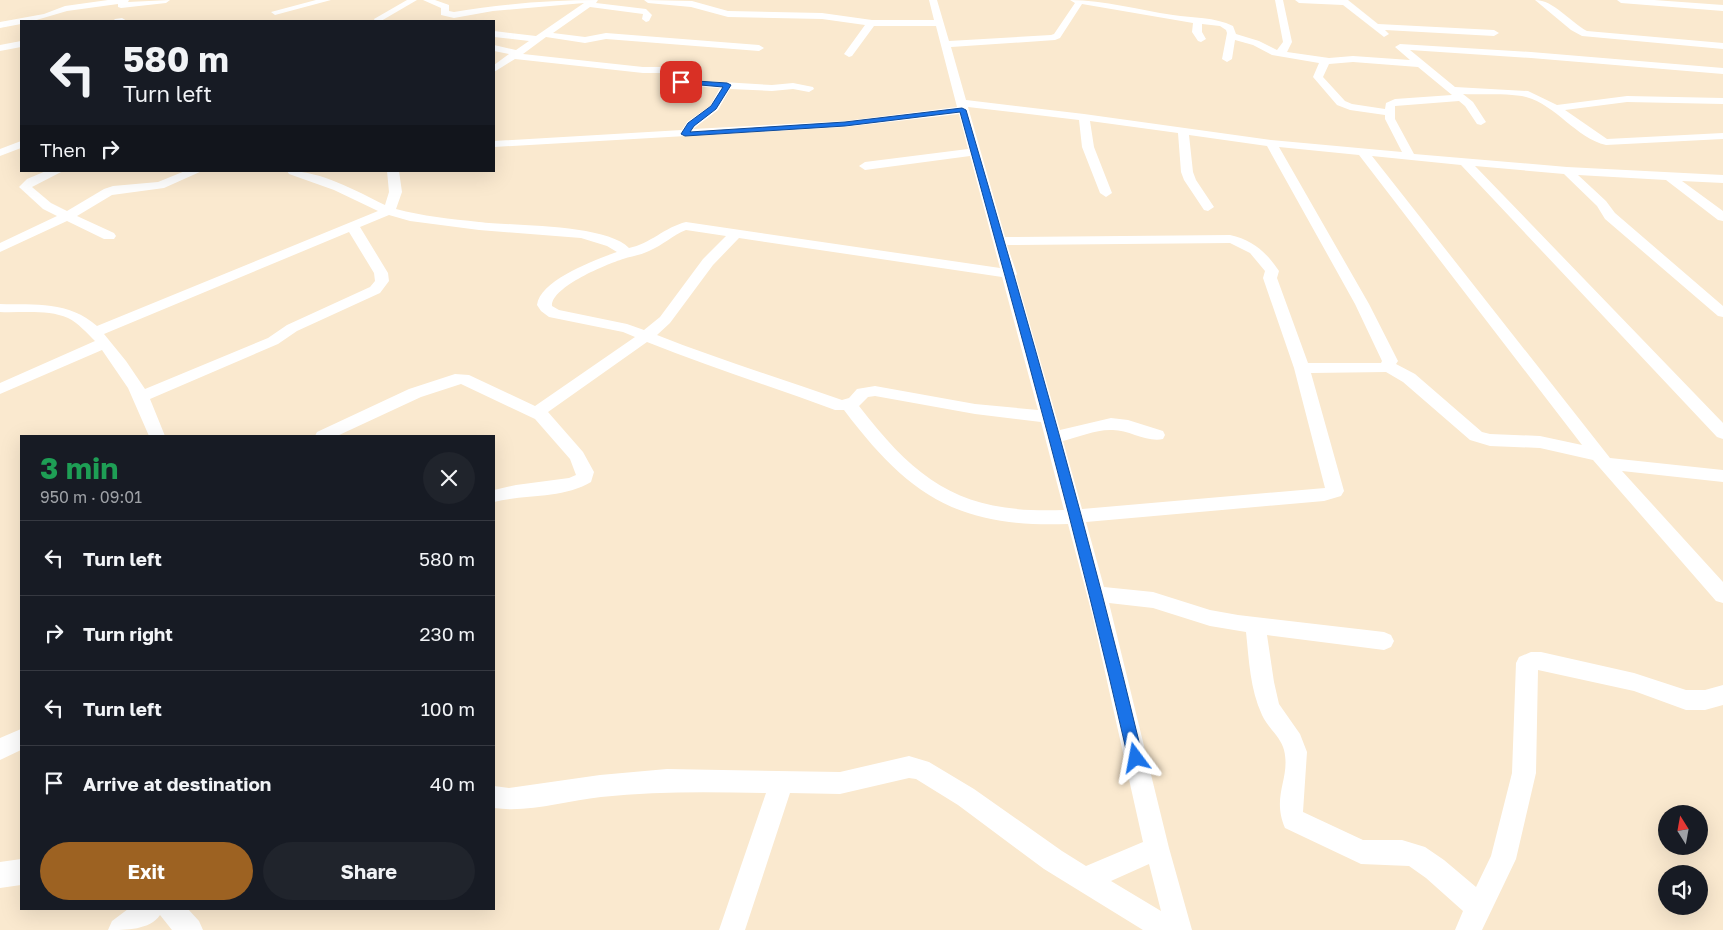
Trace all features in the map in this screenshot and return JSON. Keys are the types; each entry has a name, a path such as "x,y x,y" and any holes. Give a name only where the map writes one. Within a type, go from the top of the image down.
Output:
{"street":[{"path":"26,20 46,16 65,8 166,0"},
{"path":"275,12 326,0"},
{"path":"378,19 413,0"},
{"path":"427,0 446,7 444,13 454,15 493,8 589,1 646,12 648,15 646,18"},
{"path":"648,0 692,4 728,14 822,16 872,23 940,23"},
{"path":"933,0 1097,594 1157,848 1179,930"},
{"path":"1123,9 1129,0"},
{"path":"1279,0 1283,25 1288,40 1288,44 1279,54"},
{"path":"1299,0 1344,1 1469,104 1481,122"},
{"path":"1539,0 1574,28 1585,34 1615,63"},
{"path":"1621,0 1723,8"},
{"path":"495,68 589,1"},
{"path":"946,44 1052,38 1057,36 1077,1 1222,24 1230,28 1232,36 1227,59"},
{"path":"122,20 123,19 119,8 124,2"},
{"path":"0,25 20,21"},
{"path":"1198,21 1196,32 1201,39"},
{"path":"849,54 872,23"},
{"path":"1376,27 1494,33"},
{"path":"495,34 585,40 606,36 759,48"},
{"path":"1585,34 1723,46"},
{"path":"1232,36 1256,43 1279,54 1325,60 1354,59 1419,64"},
{"path":"0,48 20,44"},
{"path":"1400,47 1465,50 1723,71"},
{"path":"495,48 517,54 643,70 664,70 681,82 772,88 793,86 809,89"},
{"path":"1325,60 1318,77 1341,103 1350,107 1390,113"},
{"path":"685,134 691,124 714,108 727,85"},
{"path":"1450,90 1528,94 1555,108 1581,125 1596,138 1606,142 1723,136"},
{"path":"1410,157 1390,119 1390,105 1396,102 1461,98"},
{"path":"1555,108 1627,99 1723,101"},
{"path":"495,144 845,124 962,106 1084,117 1363,154 1567,171 1670,178 1723,179"},
{"path":"1084,117 1088,147 1106,193"},
{"path":"1183,131 1190,180 1208,207"},
{"path":"1271,143 1362,304 1390,360 1387,366 1382,368 1302,368"},
{"path":"865,166 974,152"},
{"path":"1363,154 1602,459 1723,595"},
{"path":"1464,162 1723,433"},
{"path":"1567,171 1602,204 1610,216 1723,313"},
{"path":"54,172 31,182 25,188 47,206 109,236"},
{"path":"0,248 67,216 108,192 117,189 160,185 193,172"},
{"path":"296,172 332,184 388,211 410,217 479,226 582,234 612,243 623,249 624,254"},
{"path":"0,388 99,337 388,211 394,204 396,192 393,172"},
{"path":"1670,178 1723,217"},
{"path":"1010,274 928,264 686,226 649,246 624,254 560,284 546,296 544,302 546,309 554,314 628,328 696,356 736,368 834,404 849,405 855,402 862,393 874,391 975,409 1049,417"},
{"path":"141,396 273,341 292,328 375,290 382,281 382,273 353,227"},
{"path":"537,412 647,336 665,320 708,262 736,233"},
{"path":"849,405 877,441 904,470 927,486 961,504 1000,515 1030,518 1076,516 1331,494 1335,491 1335,485 1302,368 1270,278 1271,268 1254,248 1242,241 1230,239 1000,241"},
{"path":"0,308 57,311 74,316 99,337 120,363 141,396 156,435"},
{"path":"1387,366 1409,378 1476,436 1490,440 1540,442 1602,459 1723,476"},
{"path":"325,435 402,398 456,379 470,381 537,412 577,456 585,472 585,478 581,482 527,488 495,496"},
{"path":"1054,438 1111,424 1128,426 1157,434"},
{"path":"1097,594 1153,600 1210,618 1384,641"},
{"path":"1256,625 1266,695 1272,712 1291,738 1296,751 1297,768 1290,815 1294,820 1361,852 1368,854 1397,852 1417,856 1429,864 1479,908"},
{"path":"1468,930 1503,859 1524,773 1527,663 1534,660 1541,661 1634,682 1686,700 1705,700 1723,694"},
{"path":"0,750 20,740"},
{"path":"495,797 509,799 600,786 667,780 781,784 840,783 909,767 921,770 966,798 1084,880 1167,930"},
{"path":"732,930 781,784"},
{"path":"1084,880 1157,848"},
{"path":"0,875 20,872"},
{"path":"121,930 149,910"},
{"path":"172,910 190,930"}],"route":[{"path":"681,82 727,85 714,108 696,119 685,134 845,124 962,110 1024,325 1102,614 1136,758"}]}
